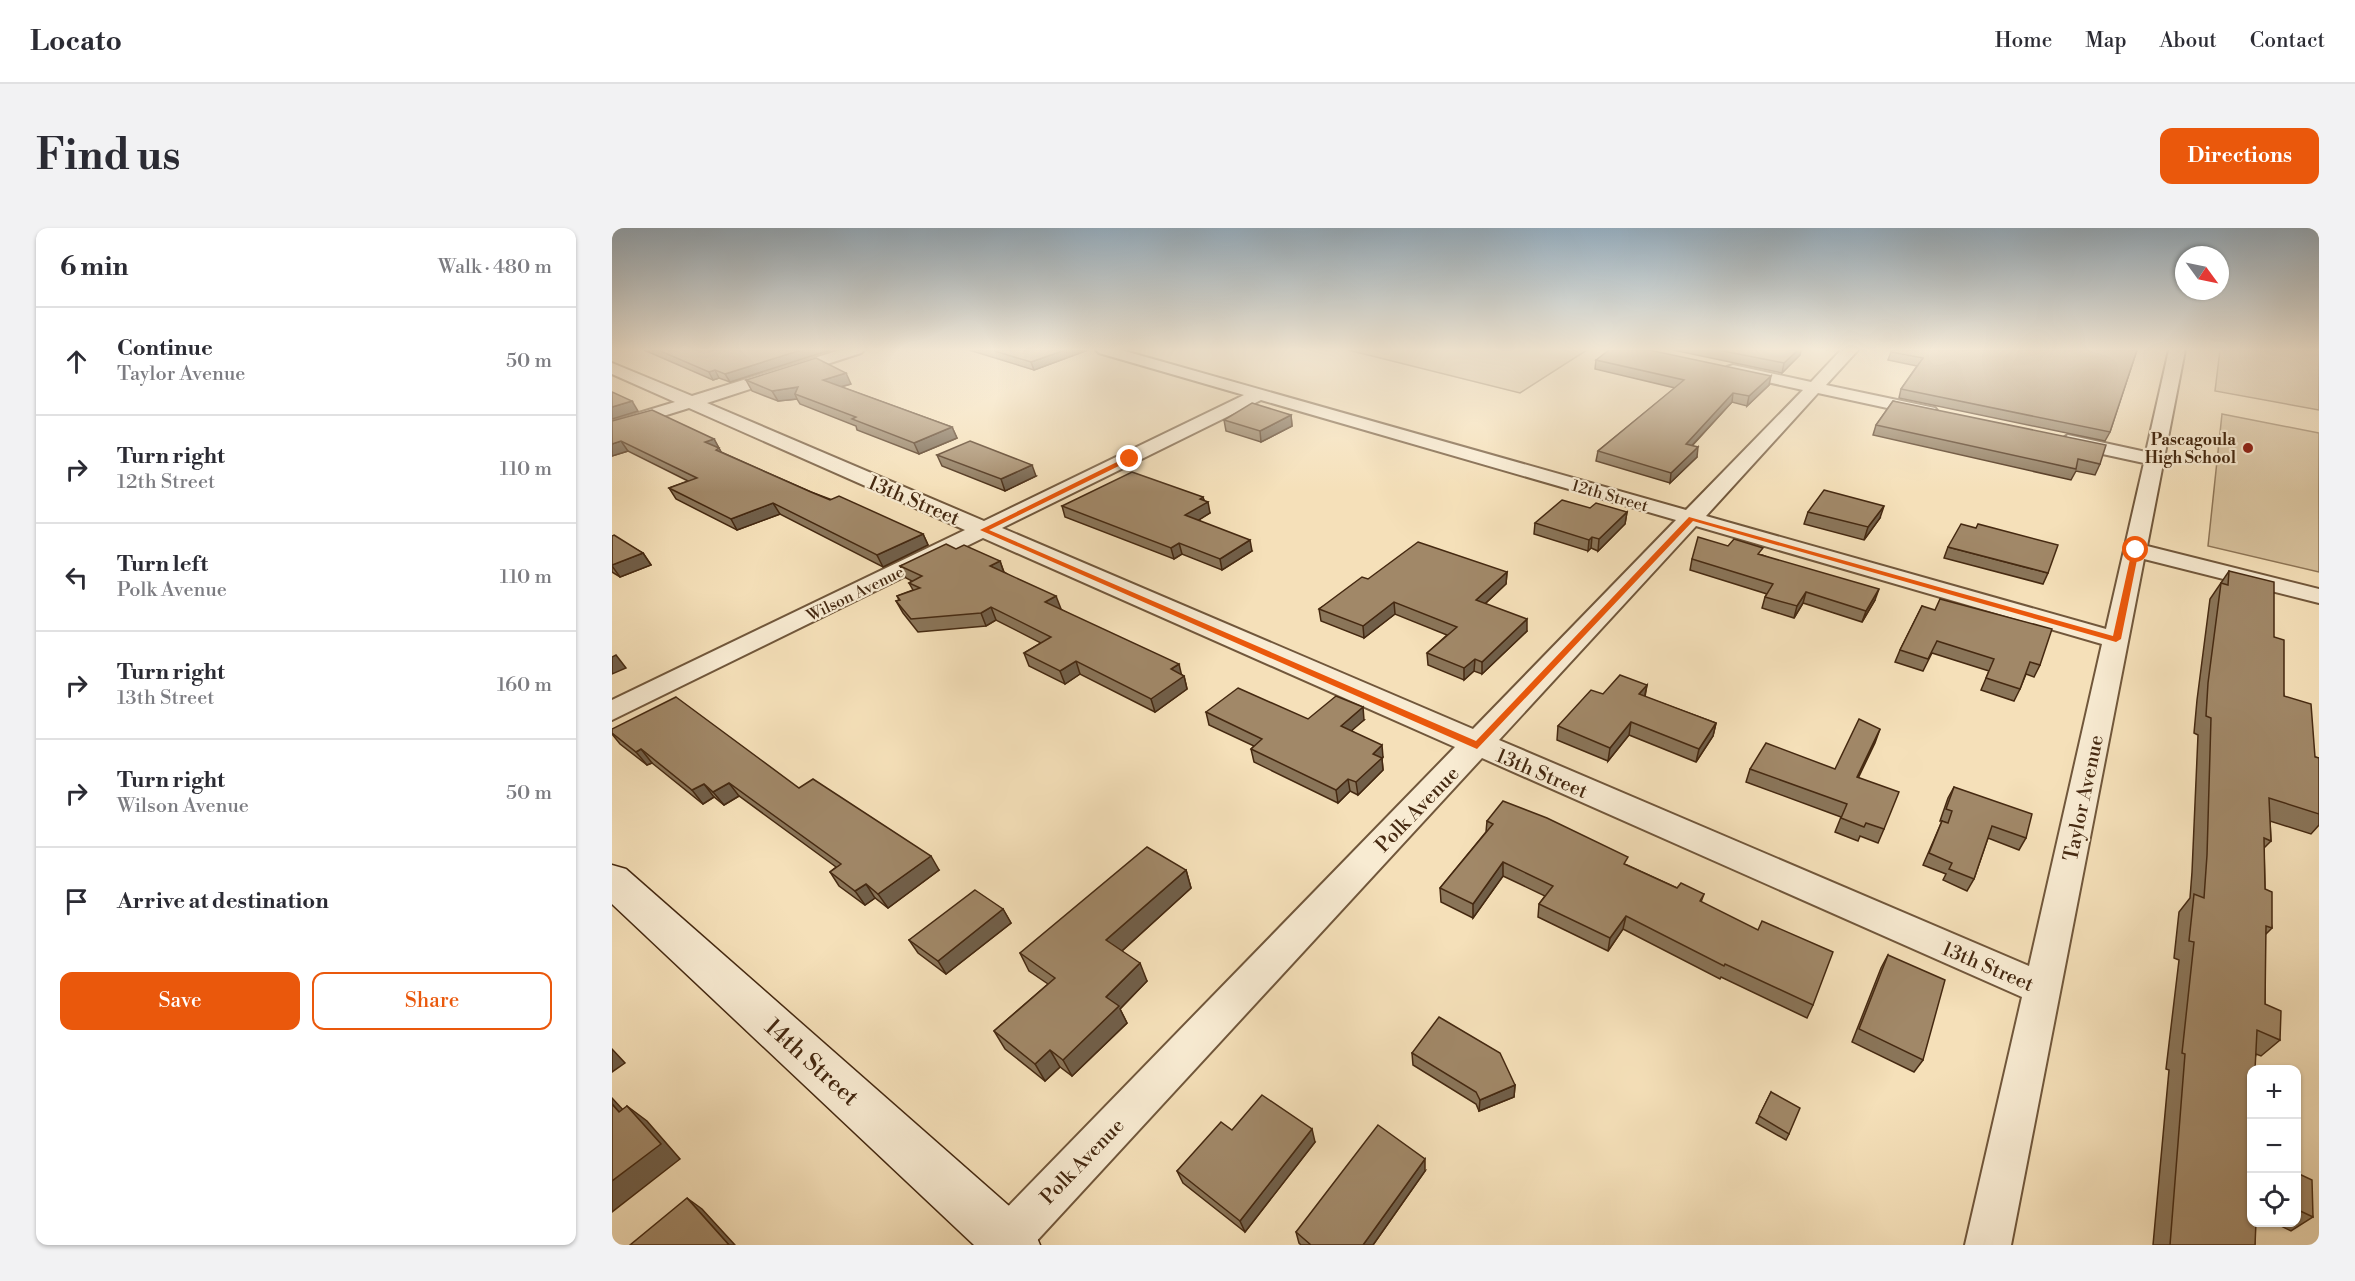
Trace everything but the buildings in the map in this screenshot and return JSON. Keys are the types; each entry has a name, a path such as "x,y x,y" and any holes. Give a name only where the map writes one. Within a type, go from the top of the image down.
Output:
{"street":[{"name":"13th Street","path":"680,397 2043,989"},
{"path":"612,427 704,397"},
{"name":"Wilson Avenue","path":"612,711 1253,397"},
{"name":"12th Street","path":"1272,397 2116,639"},
{"name":"Polk Avenue","path":"1010,1242 1806,397"},
{"path":"1863,397 1943,415"},
{"name":"Taylor Avenue","path":"1988,1245 2167,397"},
{"path":"2048,437 2153,459"},
{"path":"2136,550 2319,596"},
{"name":"14th Street","path":"612,880 1010,1242"}],"shaded area":[{"path":"2250,397 2319,397 2319,410"},
{"path":"2222,414 2319,433 2319,572 2208,546"}],"place":[{"name":"Pascagoula High School","path":"2248,448"}],"route":[{"path":"1130,459 983,530 1477,745 1692,518 2116,639 2136,550"}]}
